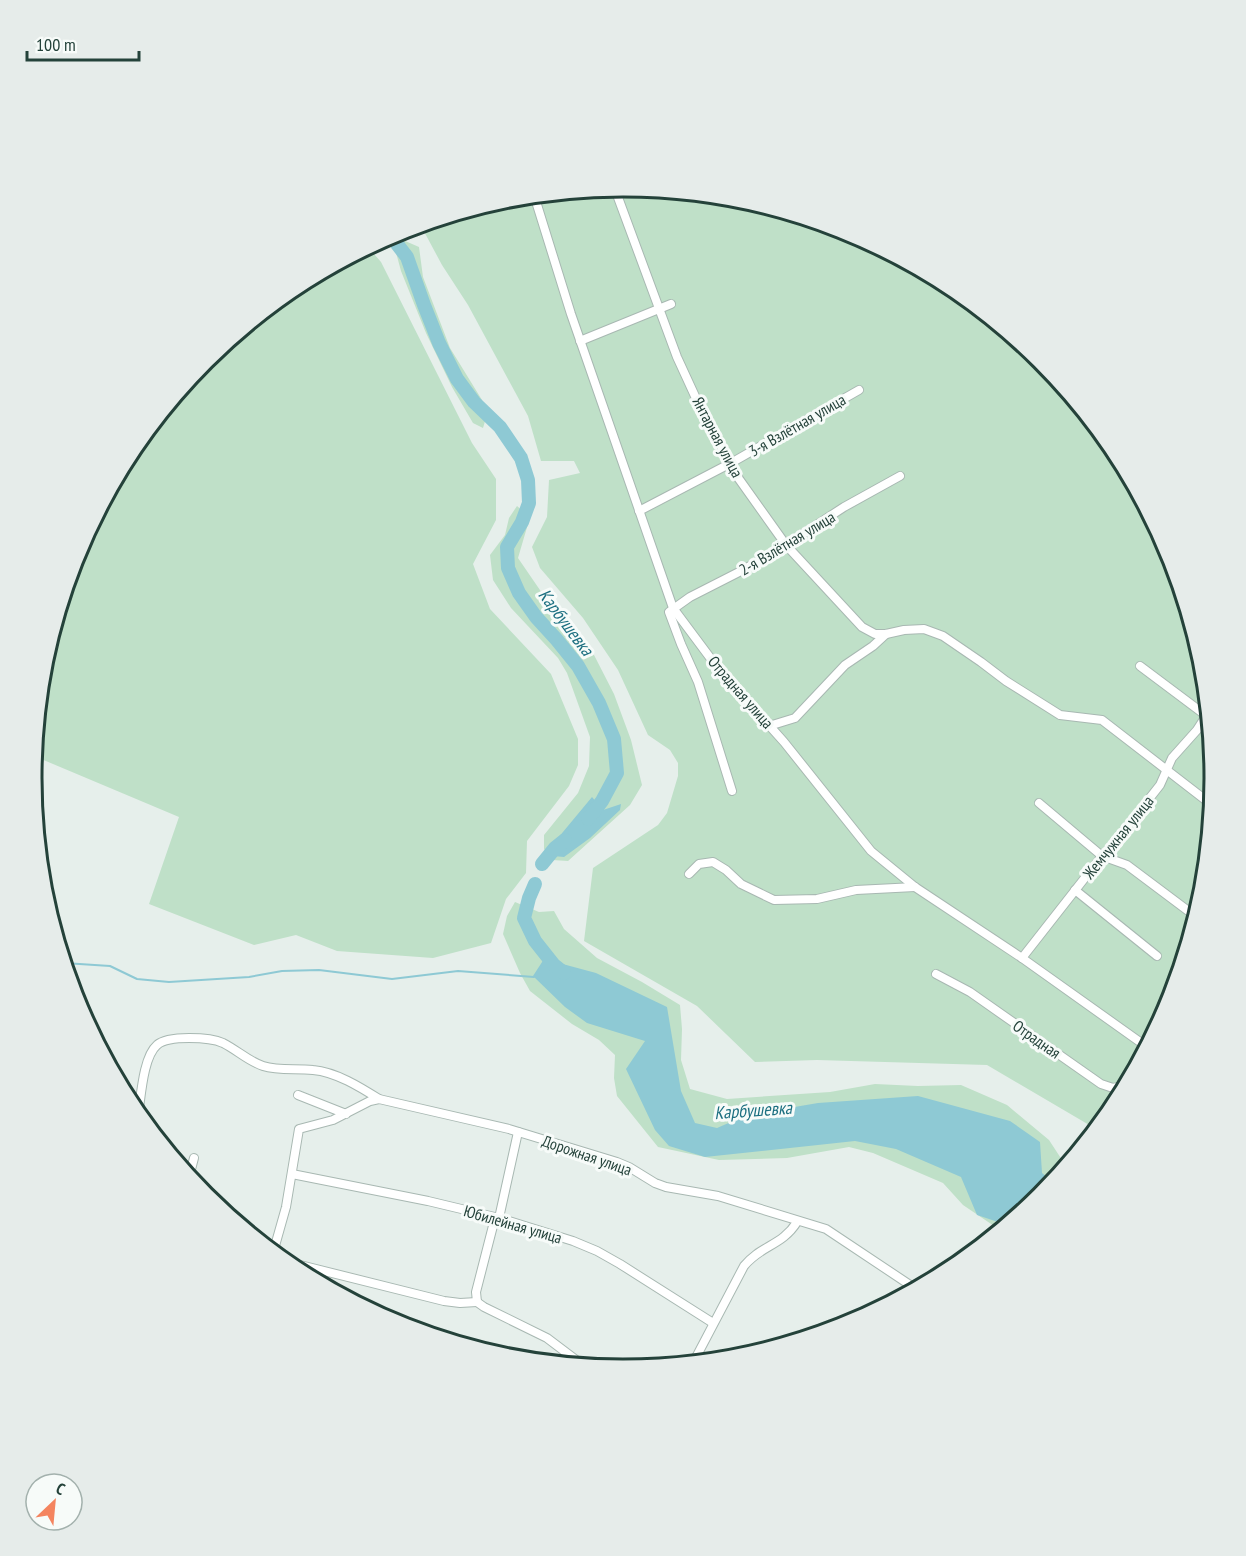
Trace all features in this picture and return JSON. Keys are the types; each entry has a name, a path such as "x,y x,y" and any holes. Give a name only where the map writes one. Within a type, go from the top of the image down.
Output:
{"street":[{"name":"Янтарная улица","path":"618,197 677,357 700,407 739,479 786,545 862,627 875,634 886,634"},
{"name":"Отрадная улица","path":"537,204 580,341 673,608 717,667 770,726 871,851 915,887 1022,958 1140,1042"},
{"path":"580,341 671,304"},
{"name":"3-я Взлётная улица","path":"639,511 731,463 860,390"},
{"name":"2-я Взлётная улица","path":"673,608 786,545 844,507 900,476"},
{"path":"673,608 669,612 698,682 732,791"},
{"path":"770,726 795,718 845,665 886,634 924,629 943,636 1005,681 1060,715 1102,720 1203,798"},
{"path":"1140,666 1200,710"},
{"name":"Жемчужная улица","path":"1022,958 1160,785 1172,758 1201,724"},
{"path":"1039,802 1102,856 1127,865 1188,911"},
{"path":"689,874 699,864 713,862 741,884 774,900 817,899 856,890 915,887"},
{"path":"1076,890 1157,956"},
{"name":"Отрадная","path":"936,974 970,992 1101,1084 1114,1088"},
{"path":"140,1101 145,1070 153,1048 159,1043 173,1039 217,1041 262,1066 322,1072 362,1088 380,1100"},
{"path":"298,1095 346,1114"},
{"path":"275,1244 286,1207 299,1129 333,1120 370,1101 380,1100"},
{"name":"Дорожная улица","path":"380,1100 475,1120 518,1132 618,1162 666,1187 718,1196 826,1229 908,1284"},
{"path":"477,1302 476,1292 518,1132"},
{"path":"192,1167 194,1158"},
{"name":"Юбилейная улица","path":"292,1174 428,1201 497,1218 586,1245 713,1323"},
{"path":"697,1354 744,1266 759,1252 783,1239 797,1222"},
{"path":"311,1268 444,1301 477,1302 547,1338 572,1357"}],"green space":[{"path":"585,198 661,198 736,208 773,217 845,241 914,275 946,295 977,317 1034,367 1084,424 1106,455 1144,521 1173,591 1193,665 1203,740 1204,778 1203,816 1193,891 1173,965 1144,1035 1126,1069 1089,1125 987,1065 817,1060 755,1062 697,1006 584,941 593,868 658,825 667,813 678,776 678,763 670,750 648,735 618,670 583,618 540,568 532,547 547,517 549,480 580,473 574,461 541,461 528,416 468,305 424,232 473,217 547,202"},
{"path":"403,240 419,247 423,277 450,348 482,400 486,418 483,428 473,423 452,387 426,333 401,271 394,245"},
{"path":"374,254 381,262 472,443 496,479 496,520 473,564 490,609 551,674 578,739 578,765 569,786 527,841 526,873 506,899 491,943 433,958 337,951 296,935 254,945 149,904 179,817 42,760 47,702 53,665 73,591 86,556 120,487 162,424 186,395 212,367 269,317 300,295"},
{"path":"517,506 530,517 518,558 542,593 594,655 614,694 631,740 642,785 630,805 568,861 552,860 544,849 544,835 578,793 589,766 590,737 567,673 558,658 511,608 493,580 490,555 505,535 509,518"},
{"path":"515,902 539,912 554,911 564,929 597,958 680,1005 681,1060 690,1089 727,1099 830,1092 875,1084 961,1085 1007,1105 1049,1140 1062,1159 1034,1189 993,1225 963,1205 943,1183 873,1153 849,1147 787,1158 719,1160 658,1147 617,1096 614,1078 615,1055 599,1040 572,1024 530,991 503,934 507,916"}],"water":[{"path":"592,797 603,810 621,804 620,810 590,838 564,857 553,856 553,844"},
{"path":"544,959 596,973 667,1007 681,1091 695,1123 717,1128 747,1115 818,1103 918,1096 1010,1121 1040,1142 1042,1173 1046,1176 998,1222 977,1215 961,1177 896,1149 855,1141 705,1157 669,1146 655,1130 626,1069 645,1041 587,1023 565,1007 533,976"}],"waterway":[{"name":"Карбушевка","path":"396,243 407,257 439,343 457,379 474,402 500,427 521,458 528,480 529,503 522,522 507,547 508,568 519,593 536,617 578,666 599,703 614,739 617,773 602,801 588,819"},
{"name":"Карбушевка","path":"542,864 565,840"},
{"name":"Карбушевка","path":"535,884 524,918 535,941 554,965 564,973"},
{"path":"73,964 110,966 137,979 169,982 249,977 282,971 319,970 392,979 458,971 534,977"}]}
